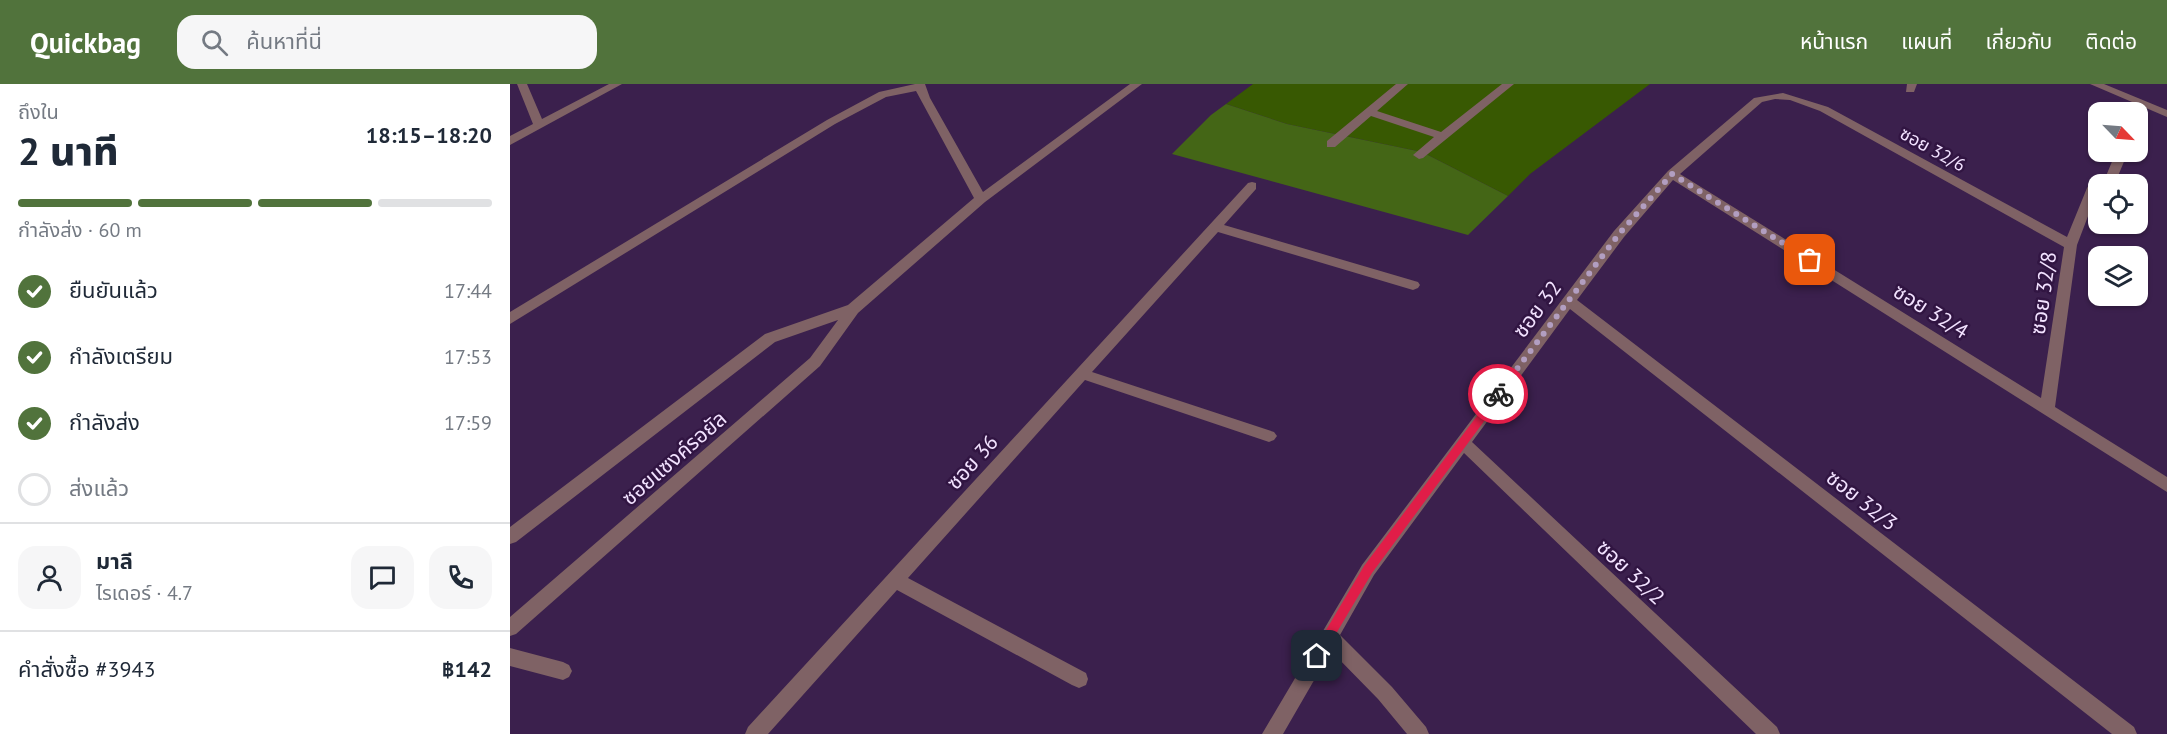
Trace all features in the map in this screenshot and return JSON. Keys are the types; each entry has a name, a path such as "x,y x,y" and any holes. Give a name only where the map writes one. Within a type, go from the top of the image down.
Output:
{"street":[{"path":"522,84 539,126"},
{"path":"510,141 617,84"},
{"name":"ซอยแซงค์รอยัล","path":"510,628 815,362 853,309 981,199 1137,84"},
{"path":"1330,144 1403,84"},
{"path":"1419,155 1509,84"},
{"path":"2095,84 2140,102"},
{"path":"510,319 831,122 883,94 919,85 981,199"},
{"name":"ซอย 32","path":"1272,734 1368,570 1619,234 1672,174 1758,100 1774,94"},
{"name":"ซอย 32/6","path":"1774,94 1801,100 1824,109 2071,245"},
{"path":"2148,106 2167,114"},
{"path":"1369,112 1443,136"},
{"name":"ซอย 32/4","path":"1672,174 2167,485"},
{"name":"ซอย 36","path":"755,734 1252,186"},
{"name":"ซอย 32/8","path":"2047,408 2071,245 2088,201"},
{"path":"1215,227 1413,285"},
{"name":"ซอย 32/3","path":"1570,302 2127,734"},
{"name":"ซอยแซงค์รอยัล","path":"510,537 770,338 853,309"},
{"path":"1082,374 1269,436"},
{"name":"ซอย 32/2","path":"1462,442 1770,734"},
{"path":"895,580 1079,679"},
{"path":"1328,636 1385,693 1419,734"},
{"path":"510,657 563,671"}],"green space":[{"path":"1253,84 1650,84 1530,174 1508,196 1422,152 1287,124 1226,104"},
{"path":"1226,104 1287,124 1422,152 1508,196 1468,235 1172,154 1211,115"}],"way so far":[{"path":"1498,394 1570,302 1619,234 1672,174 1810,260"}],"route":[{"path":"1317,656 1368,570 1498,394"}]}
